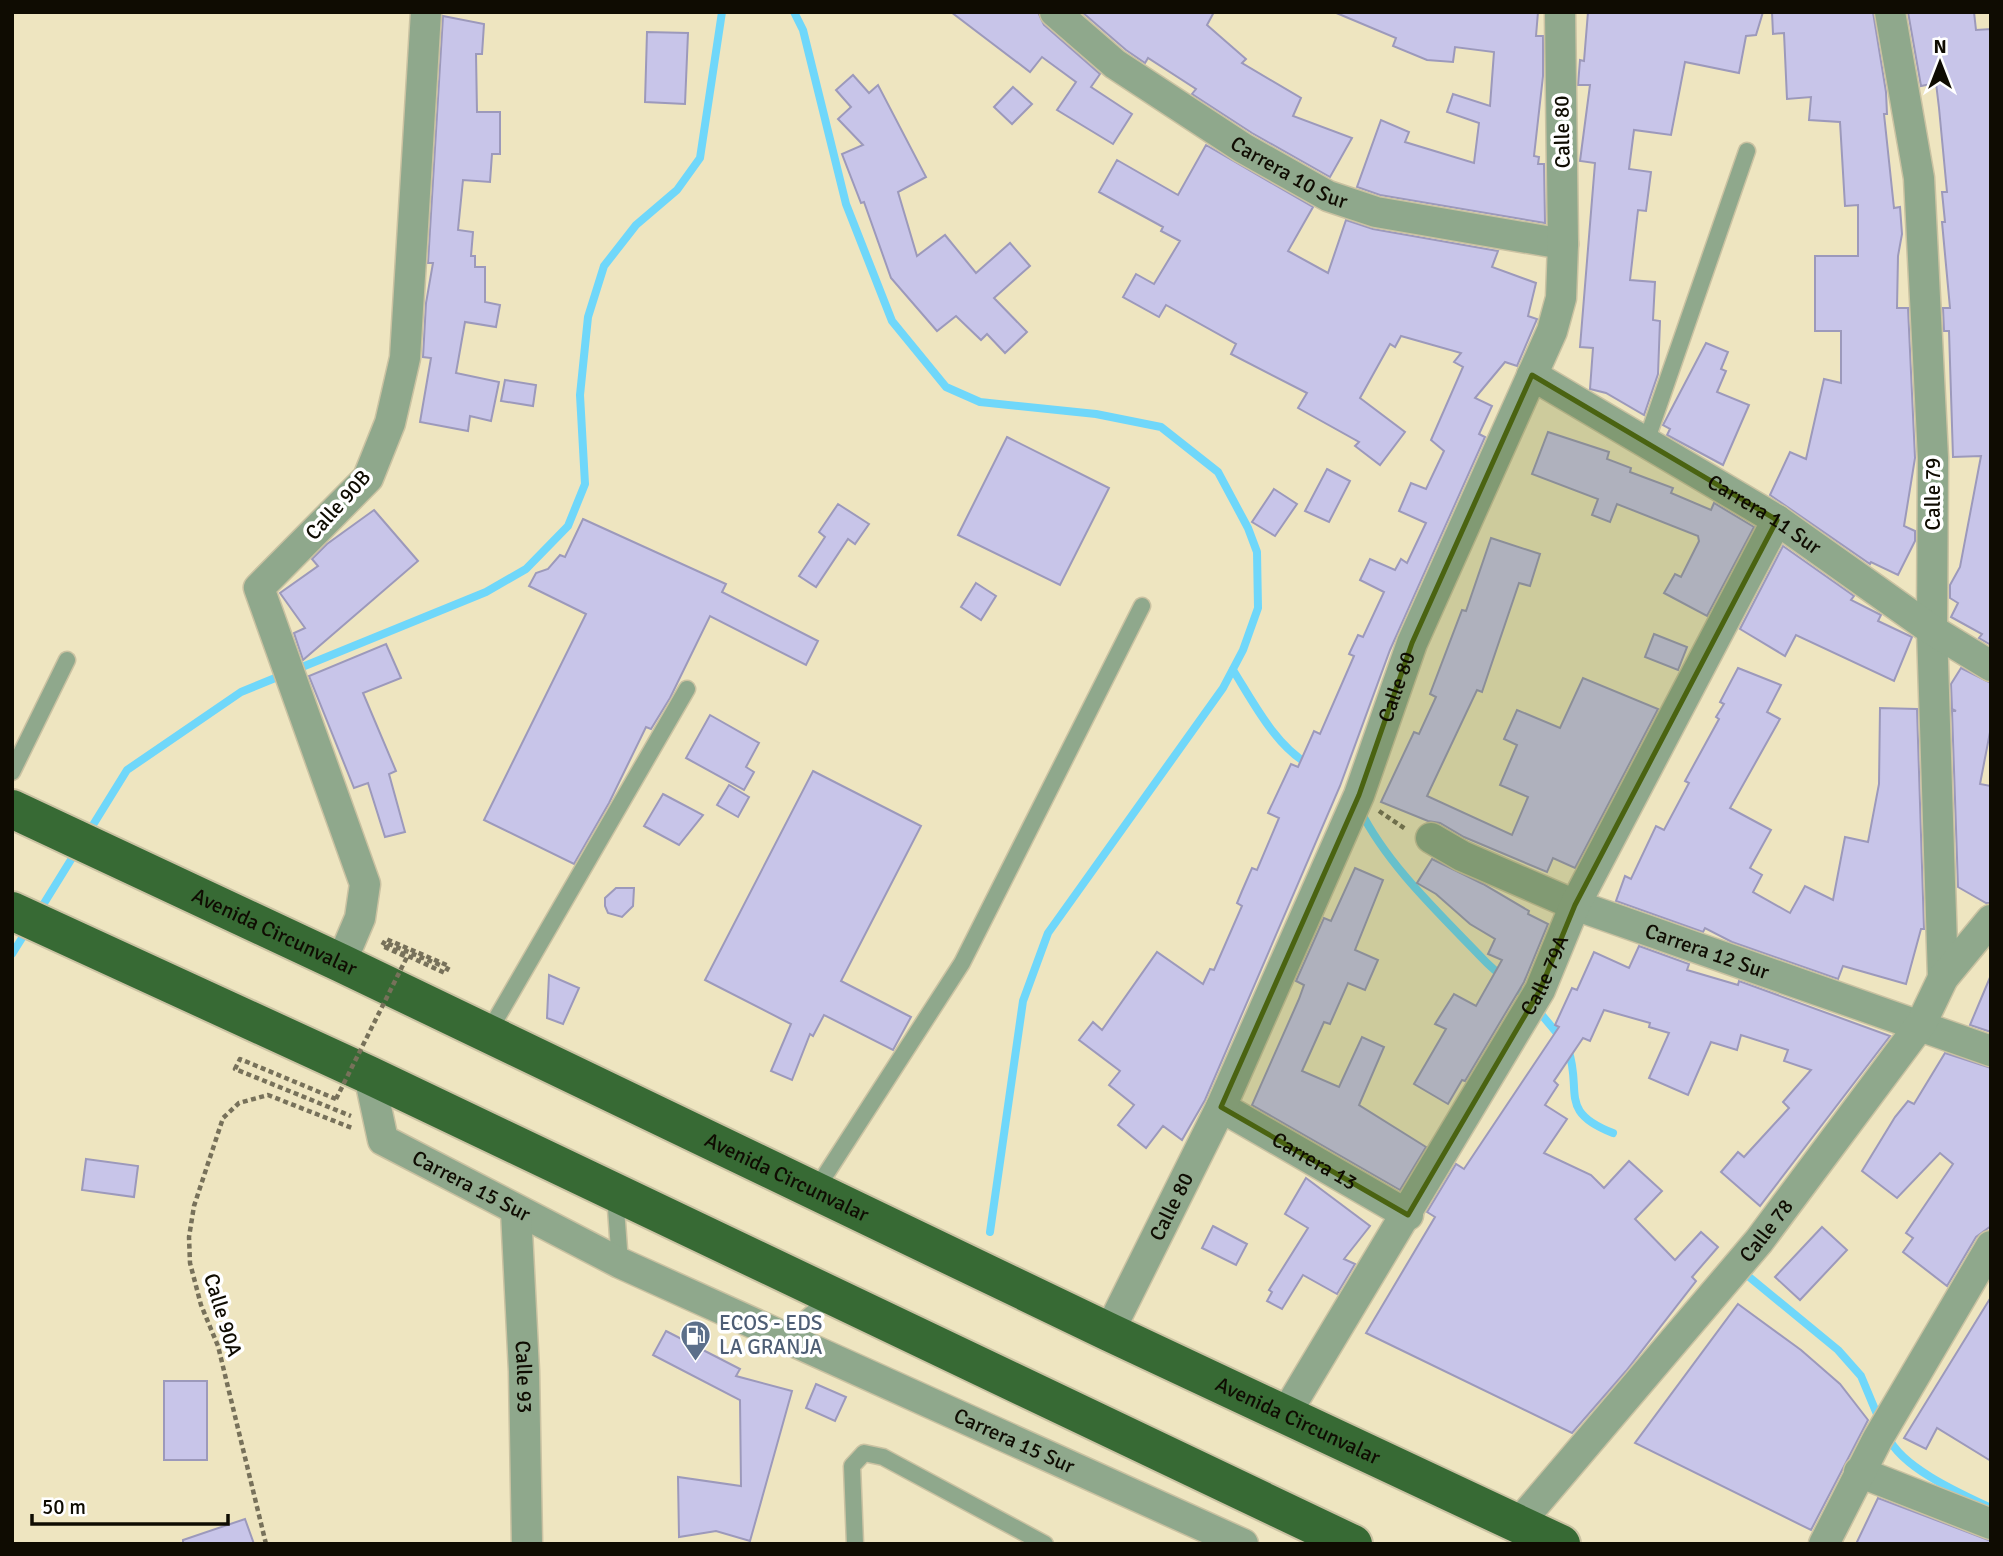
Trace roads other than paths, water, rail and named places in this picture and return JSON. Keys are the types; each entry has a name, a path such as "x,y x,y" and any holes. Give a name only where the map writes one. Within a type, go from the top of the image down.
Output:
{"highway":[{"name":"Avenida Circunvalar","path":"19,813 341,963 1109,1332 1561,1544"},
{"path":"12,911 369,1075 1353,1544"}],"street":[{"name":"Calle 90B","path":"341,963 360,918 365,884 259,588 368,478 390,423 405,358 426,12"},
{"name":"Carrera 10 Sur","path":"1055,12 1115,64 1243,148 1328,196 1376,212 1563,244"},
{"name":"Calle 80","path":"1109,1332 1221,1107 1355,804 1412,643 1552,331 1561,298 1563,244 1560,12"},
{"name":"Calle 79","path":"1890,12 1919,178 1933,458 1933,629 1943,978"},
{"name":"Carrera 11 Sur","path":"1532,375 1777,520 1933,629 1991,666"},
{"name":"Calle 79A","path":"1285,1415 1408,1215 1533,1001 1575,905 1777,520"},
{"name":"Carrera 12 Sur","path":"1431,838 1462,856 1575,905 1921,1024 1991,1051"},
{"name":"Calle 78","path":"1519,1523 1728,1274 1759,1241 1921,1024 1943,978 1991,920"},
{"name":"Carrera 15 Sur","path":"369,1075 382,1134 516,1211 620,1263 1243,1544"},
{"name":"Carrera 13","path":"1221,1107 1408,1215"},
{"name":"Calle 93","path":"516,1211 524,1371 527,1544"},
{"path":"1824,1544 1859,1472 1991,1246"},
{"path":"1859,1472 1991,1524"}],"lane":[{"path":"1646,442 1747,152"},
{"path":"816,1191 962,964 1142,606"},
{"path":"12,772 67,660"},
{"path":"488,1033 687,689"},
{"path":"615,1193 620,1263"},
{"path":"786,1336 833,1296"},
{"path":"855,1544 852,1466 864,1453 883,1457 1045,1544"}],"waterway":[{"path":"88,833 127,770 241,692 486,592 526,569 568,526 585,484 580,395 588,317 604,266 636,225 677,190 700,158 722,12"},
{"path":"794,12 803,30 846,204 892,321 946,387 980,402 1096,414 1161,427 1218,472 1248,528 1257,552 1258,608 1243,650 1223,688 1048,933 1023,1001 990,1232"},
{"path":"1233,670 1275,734 1285,746 1308,764"},
{"path":"1360,810 1385,851 1416,889 1488,964 1527,998"},
{"path":"38,913 77,850"},
{"path":"12,954 27,930"},
{"path":"1536,1008 1561,1038"},
{"path":"1568,1049 1578,1108 1584,1117 1613,1133"},
{"path":"1748,1276 1838,1350 1861,1376 1879,1419"},
{"path":"1888,1437 1895,1448 1919,1469 1949,1488 1991,1508"}],"place":[{"name":"ECOS - EDS LA GRANJA","path":"696,1362"}]}
